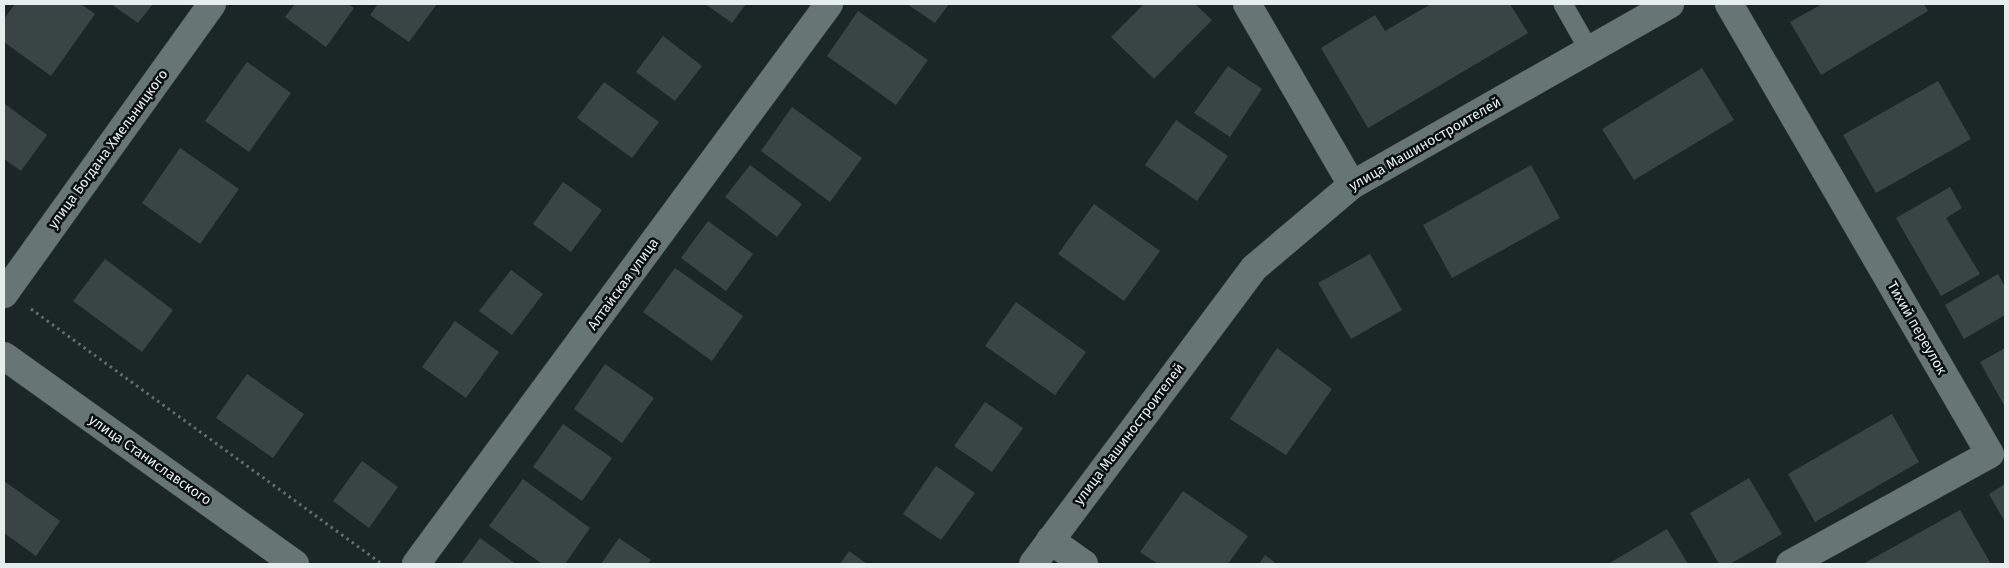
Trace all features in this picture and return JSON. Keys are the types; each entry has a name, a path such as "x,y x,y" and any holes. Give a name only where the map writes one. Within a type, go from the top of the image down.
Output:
{"street":[{"name":"улица Богдана Хмельницкого","path":"5,292 212,4"},
{"name":"Алтайская улица","path":"416,564 829,4"},
{"path":"1247,4 1352,184"},
{"name":"улица Машиностроителей","path":"1033,564 1254,268 1352,184 1670,4"},
{"name":"Тихий переулок","path":"1729,4 1990,454 1790,564"},
{"name":"улица Станиславского","path":"4,356 295,564"},
{"path":"1050,540 1084,564"}],"lane":[{"path":"1563,4 1588,50"}],"path":[{"path":"5,292 382,564"}],"building":[{"path":"15,4 81,4 95,14 51,76 4,42 4,19"},
{"path":"111,4 153,4 138,23"},
{"path":"295,4 348,4 354,8 326,47 285,17"},
{"path":"378,4 437,4 409,42 370,15"},
{"path":"705,4 746,4 732,23"},
{"path":"907,4 949,4 935,23"},
{"path":"1144,4 1195,4 1212,20 1154,79 1111,37"},
{"path":"1431,4 1510,4 1528,33 1368,128 1321,48 1375,15 1385,31"},
{"path":"1822,4 1924,4 1928,11 1821,75 1790,22"},
{"path":"858,11 928,60 896,105 827,56"},
{"path":"663,36 702,66 675,101 636,72"},
{"path":"247,62 291,93 249,152 205,121"},
{"path":"1228,66 1262,89 1230,137 1194,113"},
{"path":"1702,68 1734,120 1634,180 1602,129"},
{"path":"1938,81 1971,139 1876,193 1843,135"},
{"path":"604,82 659,122 632,158 577,118"},
{"path":"5,104 47,135 21,171 4,159"},
{"path":"792,107 862,158 830,202 761,151"},
{"path":"1176,120 1228,156 1197,201 1145,165"},
{"path":"180,148 239,189 200,244 142,203"},
{"path":"750,165 802,204 777,237 725,197"},
{"path":"1531,165 1560,218 1452,278 1423,225"},
{"path":"563,182 602,210 571,252 533,224"},
{"path":"1950,187 1962,208 1946,218 1980,274 1941,296 1896,218"},
{"path":"1094,204 1160,251 1124,301 1058,254"},
{"path":"708,221 753,254 726,291 681,258"},
{"path":"1370,254 1402,310 1351,339 1318,283"},
{"path":"105,259 173,310 142,352 73,301"},
{"path":"675,268 743,316 712,361 643,312"},
{"path":"511,270 543,294 512,335 479,311"},
{"path":"1998,274 2005,287 2005,315 1964,339 1945,305"},
{"path":"1016,302 1086,352 1055,395 985,346"},
{"path":"455,321 499,352 466,398 422,367"},
{"path":"1277,348 1332,389 1286,455 1230,419"},
{"path":"2005,348 2005,407 1980,362"},
{"path":"605,364 654,398 622,443 574,409"},
{"path":"247,374 304,414 273,458 216,418"},
{"path":"985,402 1023,428 992,472 954,446"},
{"path":"1892,414 1919,462 1815,522 1788,474"},
{"path":"563,424 612,458 582,501 533,467"},
{"path":"362,461 398,487 369,528 333,501"},
{"path":"936,466 975,493 941,540 903,514"},
{"path":"1749,478 1782,534 1730,564 1719,564 1690,513"},
{"path":"523,479 590,528 565,564 542,564 489,526"},
{"path":"4,481 60,521 36,556 4,533"},
{"path":"2005,484 2005,522 1989,494"},
{"path":"1183,491 1248,536 1228,564 1158,564 1140,552"},
{"path":"1960,510 1991,564 1863,564"},
{"path":"1667,529 1688,564 1608,564"},
{"path":"480,538 516,564 461,564"},
{"path":"619,538 651,560 648,564 601,564"},
{"path":"849,551 867,564 840,564"},
{"path":"1265,555 1277,564 1259,564"}]}
